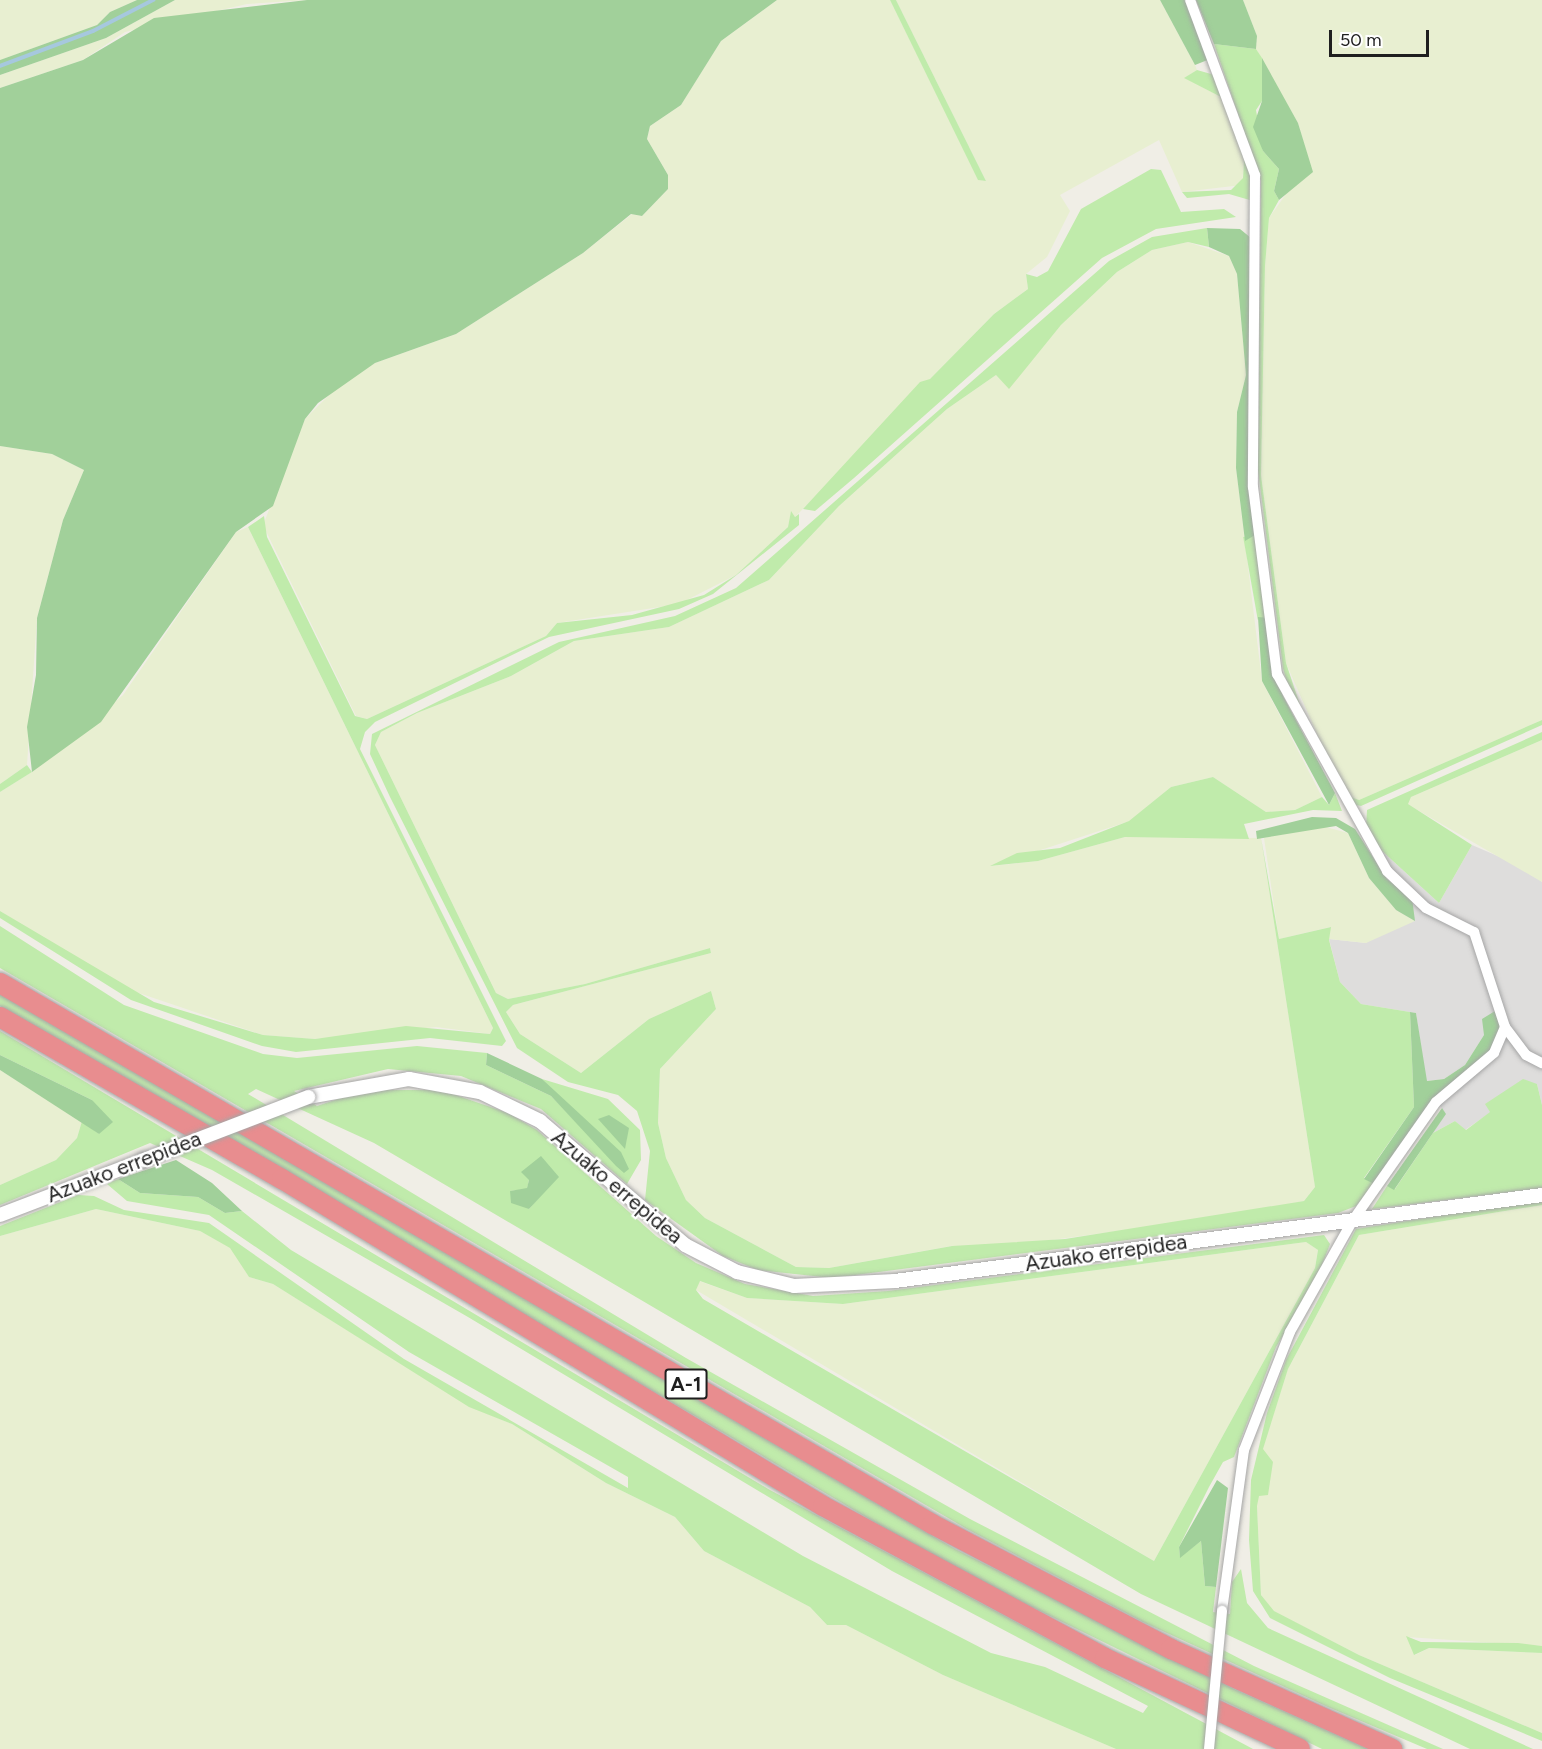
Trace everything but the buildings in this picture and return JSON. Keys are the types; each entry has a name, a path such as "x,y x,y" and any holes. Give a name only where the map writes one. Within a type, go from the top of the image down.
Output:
{"highway":[{"name":"A-1","path":"0,983 932,1524 1171,1649 1392,1749"},
{"name":"A-1","path":"0,1017 282,1179 823,1506 1105,1658 1299,1749"},
{"path":"1241,1723 1269,1749"}],"street":[{"path":"1190,0 1255,175 1252,487 1277,674 1364,833 1388,871 1426,908 1474,932 1505,1027 1526,1055 1542,1063"},
{"path":"1209,1749 1222,1611 1242,1462 1260,1402 1290,1332 1353,1220 1436,1102 1494,1053 1505,1027"},
{"name":"Azuako errepidea","path":"0,1215 308,1097 409,1078 480,1092 540,1121 685,1245 737,1272 794,1286 895,1281 1542,1195"}],"shaded area":[{"path":"1472,845 1528,869 1542,882 1542,1105 1537,1084 1486,1104 1491,1112 1465,1130 1455,1121 1433,1133 1445,1114 1438,1102 1473,1074 1484,1035 1465,1065 1444,1079 1426,1081 1416,1013 1361,1004 1340,982 1329,939 1366,943 1412,898 1387,879 1382,851 1439,903"}],"green space":[{"path":"0,0 137,0 110,12 97,25 0,60"},
{"path":"137,0 175,0 106,38 0,75 0,60 97,25 110,12"},
{"path":"175,0 307,0 247,4 125,32 83,60 0,88 0,75 106,38"},
{"path":"307,0 777,0 721,41 681,105 650,126 647,139 668,175 668,189 642,216 631,214 583,253 456,334 375,363 318,403 305,419 273,506 236,532 101,722 32,772 27,727 36,675 37,618 63,520 84,470 52,454 0,446 0,88 83,60 154,18"},
{"path":"777,0 890,0 979,180 986,181 896,0 1160,0 1197,70 1185,78 1221,97 1244,160 1242,185 1182,192 1159,140 1060,195 1070,211 1047,257 1026,274 1028,289 994,314 795,517 791,512 788,527 736,575 679,604 557,623 546,636 367,719 356,716 263,525 305,419 343,381 375,363 456,334 583,253 632,214 642,216 668,189 668,175 647,139 650,126 681,105 721,41"},
{"path":"890,0 896,0 986,181 978,180"},
{"path":"1160,0 1188,0 1210,59 1195,65"},
{"path":"1196,0 1243,0 1257,36 1256,49 1214,44"},
{"path":"1243,0 1542,0 1542,720 1359,800 1351,797 1324,750 1286,663 1261,475 1265,266 1269,218 1291,187 1312,172 1298,123 1256,49 1257,36"},
{"path":"1214,44 1256,49 1262,58 1262,101 1256,110 1263,151 1279,169 1274,191 1279,200 1269,218 1265,266 1261,475 1286,663 1300,705 1351,797 1359,800 1542,720 1542,725 1361,806 1352,804 1289,690 1283,668 1258,470 1261,181"},
{"path":"1262,58 1298,123 1313,172 1279,200 1274,191 1279,169 1263,151 1253,127 1262,101"},
{"path":"1197,70 1218,76 1246,151 1253,201 1229,194 1187,198 1182,192 1231,190 1243,178 1244,160 1221,97 1184,78"},
{"path":"1151,169 1161,170 1181,212 1224,209 1236,217 1156,229 1102,258 815,511 803,509 920,382 930,379 994,314 1028,289 1026,274 1037,277 1048,271 1081,209"},
{"path":"1207,228 1209,247 1188,242 1152,250 1117,272 1061,325 1009,389 996,375 947,409 839,506 769,580 669,627 574,641 511,676 417,713 381,732 375,745 496,993 508,999 585,984 710,948 711,953 513,1005 506,1012 520,1034 581,1073 649,1019 711,991 716,1009 660,1069 658,1123 666,1158 686,1200 705,1218 796,1267 829,1268 952,1246 1065,1239 1304,1201 1315,1187 1261,838 1279,939 1331,927 1329,940 1340,982 1361,1004 1410,1012 1414,1107 1364,1178 1374,1184 1356,1206 1338,1213 832,1278 758,1270 723,1256 645,1200 650,1151 637,1111 618,1095 568,1082 517,1048 370,754 372,734 559,642 675,616 736,588 1109,261 1152,237"},
{"path":"1207,228 1240,229 1251,238 1255,535 1245,541 1236,468 1237,412 1246,375 1237,274 1229,256 1209,247"},
{"path":"1188,242 1229,256 1237,274 1246,375 1237,412 1236,468 1262,681 1322,797 1295,810 1266,812 1213,777 1171,787 1130,821 991,866 1038,861 1125,837 1261,838 1315,1187 1304,1201 1215,1218 1000,1247 951,1246 829,1268 796,1267 705,1218 686,1200 666,1158 658,1123 660,1069 716,1009 711,991 649,1019 581,1073 520,1034 506,1012 513,1005 711,953 710,948 585,984 508,999 496,993 375,745 381,732 417,713 511,676 574,641 669,627 769,580 839,506 947,409 996,375 1009,388 1061,325 1117,272 1152,250"},
{"path":"0,446 52,454 84,470 63,520 37,618 27,765 0,784"},
{"path":"791,511 795,517 799,514 799,525 713,594 679,609 549,637 375,722 365,732 360,749 506,1041 502,1046 430,1038 296,1052 262,1046 131,1000 0,918 0,911 154,1002 263,1035 315,1039 406,1026 490,1034 493,1028 248,527 264,516 267,537 355,716 367,719 546,636 557,623 632,615 704,595 736,575 788,527"},
{"path":"248,527 493,1028 490,1034 436,1027 315,1039 263,1035 121,987 0,911 0,792 32,772 123,695 236,532"},
{"path":"1255,535 1270,618 1258,620 1243,537"},
{"path":"1258,617 1269,618 1283,696 1335,793 1329,805 1262,681"},
{"path":"1542,732 1542,740 1411,797 1408,804 1472,845 1439,903 1382,851 1366,827 1367,810"},
{"path":"1542,740 1542,882 1407,804 1411,797"},
{"path":"27,765 32,772 0,792 0,784"},
{"path":"1213,777 1266,812 1295,810 1322,797 1329,805 1335,793 1342,811 1313,810 1244,824 1249,839 1125,837 1038,861 990,866 1017,853 1060,848 1129,821 1171,787"},
{"path":"1312,817 1336,818 1355,829 1387,879 1412,898 1415,921 1396,910 1369,878 1348,833 1336,826 1257,839 1256,831"},
{"path":"1318,825 1348,833 1369,878 1396,910 1415,921 1366,943 1329,939 1330,927 1279,939 1264,838"},
{"path":"0,926 124,1005 263,1054 297,1058 417,1046 487,1053 486,1065 551,1096 625,1173 542,1079 608,1099 640,1130 641,1160 627,1184 541,1109 461,1076 388,1069 294,1091 317,1106 365,1090 441,1090 508,1113 537,1130 656,1236 696,1263 745,1284 813,1296 888,1291 1324,1235 1330,1244 1317,1278 1276,1347 1234,1457 1223,1462 1209,1487 1179,1547 1180,1557 1201,1541 1205,1586 1216,1587 1213,1612 1230,1614 1232,1582 1241,1569 1247,1603 1268,1628 1533,1749 1470,1749 1141,1594 374,1143 256,1089 248,1094 686,1358 970,1519 1254,1666 1443,1749 1427,1749 1328,1707 1143,1622 967,1529 0,968","holes":["529,1180 541,1195 529,1209 510,1191 527,1189","1306,1242 1318,1250 1315,1268 1154,1561 703,1299 696,1290 700,1281 747,1298 843,1304"]},
{"path":"0,993 955,1549 1234,1689 1368,1749 1322,1749 954,1569 0,1006"},
{"path":"1495,1011 1502,1026 1490,1054 1439,1102 1374,1184 1364,1179 1414,1107 1410,1012 1416,1013 1427,1081 1444,1079 1465,1065 1484,1035 1482,1019"},
{"path":"0,1031 770,1490 1253,1749 1116,1749 943,1675 846,1625 827,1625 810,1607 704,1551 675,1517 606,1483 512,1424 469,1407 273,1284 249,1277 230,1248 200,1231 96,1209 0,1236 0,1226 78,1195 94,1196 124,1210 209,1223 404,1359 628,1488 628,1477 409,1352 209,1215 127,1201 107,1184 118,1179 140,1193 198,1197 225,1213 242,1211 291,1250 803,1556 991,1653 1045,1667 1143,1713 1148,1706 892,1571 468,1317 212,1170 150,1143 0,1205 0,1185 56,1160 77,1138 82,1121 99,1134 92,1100 0,1055"},
{"path":"487,1053 542,1079 621,1152 629,1169 624,1173 616,1166 551,1096 486,1065"},
{"path":"0,1055 92,1100 113,1122 99,1134 0,1070"},
{"path":"0,1070 82,1121 77,1138 56,1160 0,1185"},
{"path":"1523,1079 1537,1084 1542,1105 1542,1188 1372,1209 1387,1186 1395,1189 1433,1133 1455,1121 1466,1130 1490,1112 1485,1104"},
{"path":"1442,1108 1446,1114 1394,1190 1387,1186"},
{"path":"609,1115 629,1128 625,1149 598,1119"},
{"path":"541,1156 559,1177 529,1209 511,1203 510,1191 527,1188 529,1180 521,1172"},
{"path":"176,1160 212,1183 242,1211 225,1213 198,1197 140,1193 118,1179"},
{"path":"1542,1200 1542,1205 1359,1235 1288,1369 1263,1449 1273,1462 1268,1495 1259,1496 1257,1506 1261,1595 1274,1611 1359,1655 1542,1733 1542,1741 1390,1678 1270,1618 1253,1591 1249,1540 1251,1480 1267,1413 1286,1360 1356,1229"},
{"path":"1542,1205 1542,1646 1407,1637 1415,1655 1429,1648 1542,1653 1542,1733 1359,1655 1273,1611 1261,1595 1257,1506 1262,1450 1288,1369 1359,1235"},
{"path":"96,1209 200,1231 231,1248 249,1277 273,1284 469,1406 512,1424 606,1483 675,1517 704,1551 810,1607 827,1625 846,1625 943,1675 1116,1749 0,1749 0,1236"},
{"path":"1306,1242 1318,1250 1315,1268 1154,1561 696,1290 699,1281 747,1298 843,1304"},
{"path":"1217,1480 1228,1488 1216,1587 1205,1586 1201,1541 1180,1558 1179,1547"},
{"path":"1406,1636 1421,1642 1518,1643 1542,1646 1542,1653 1429,1648 1414,1655"}],"waterway":[{"path":"0,66 93,31 153,0"}]}
